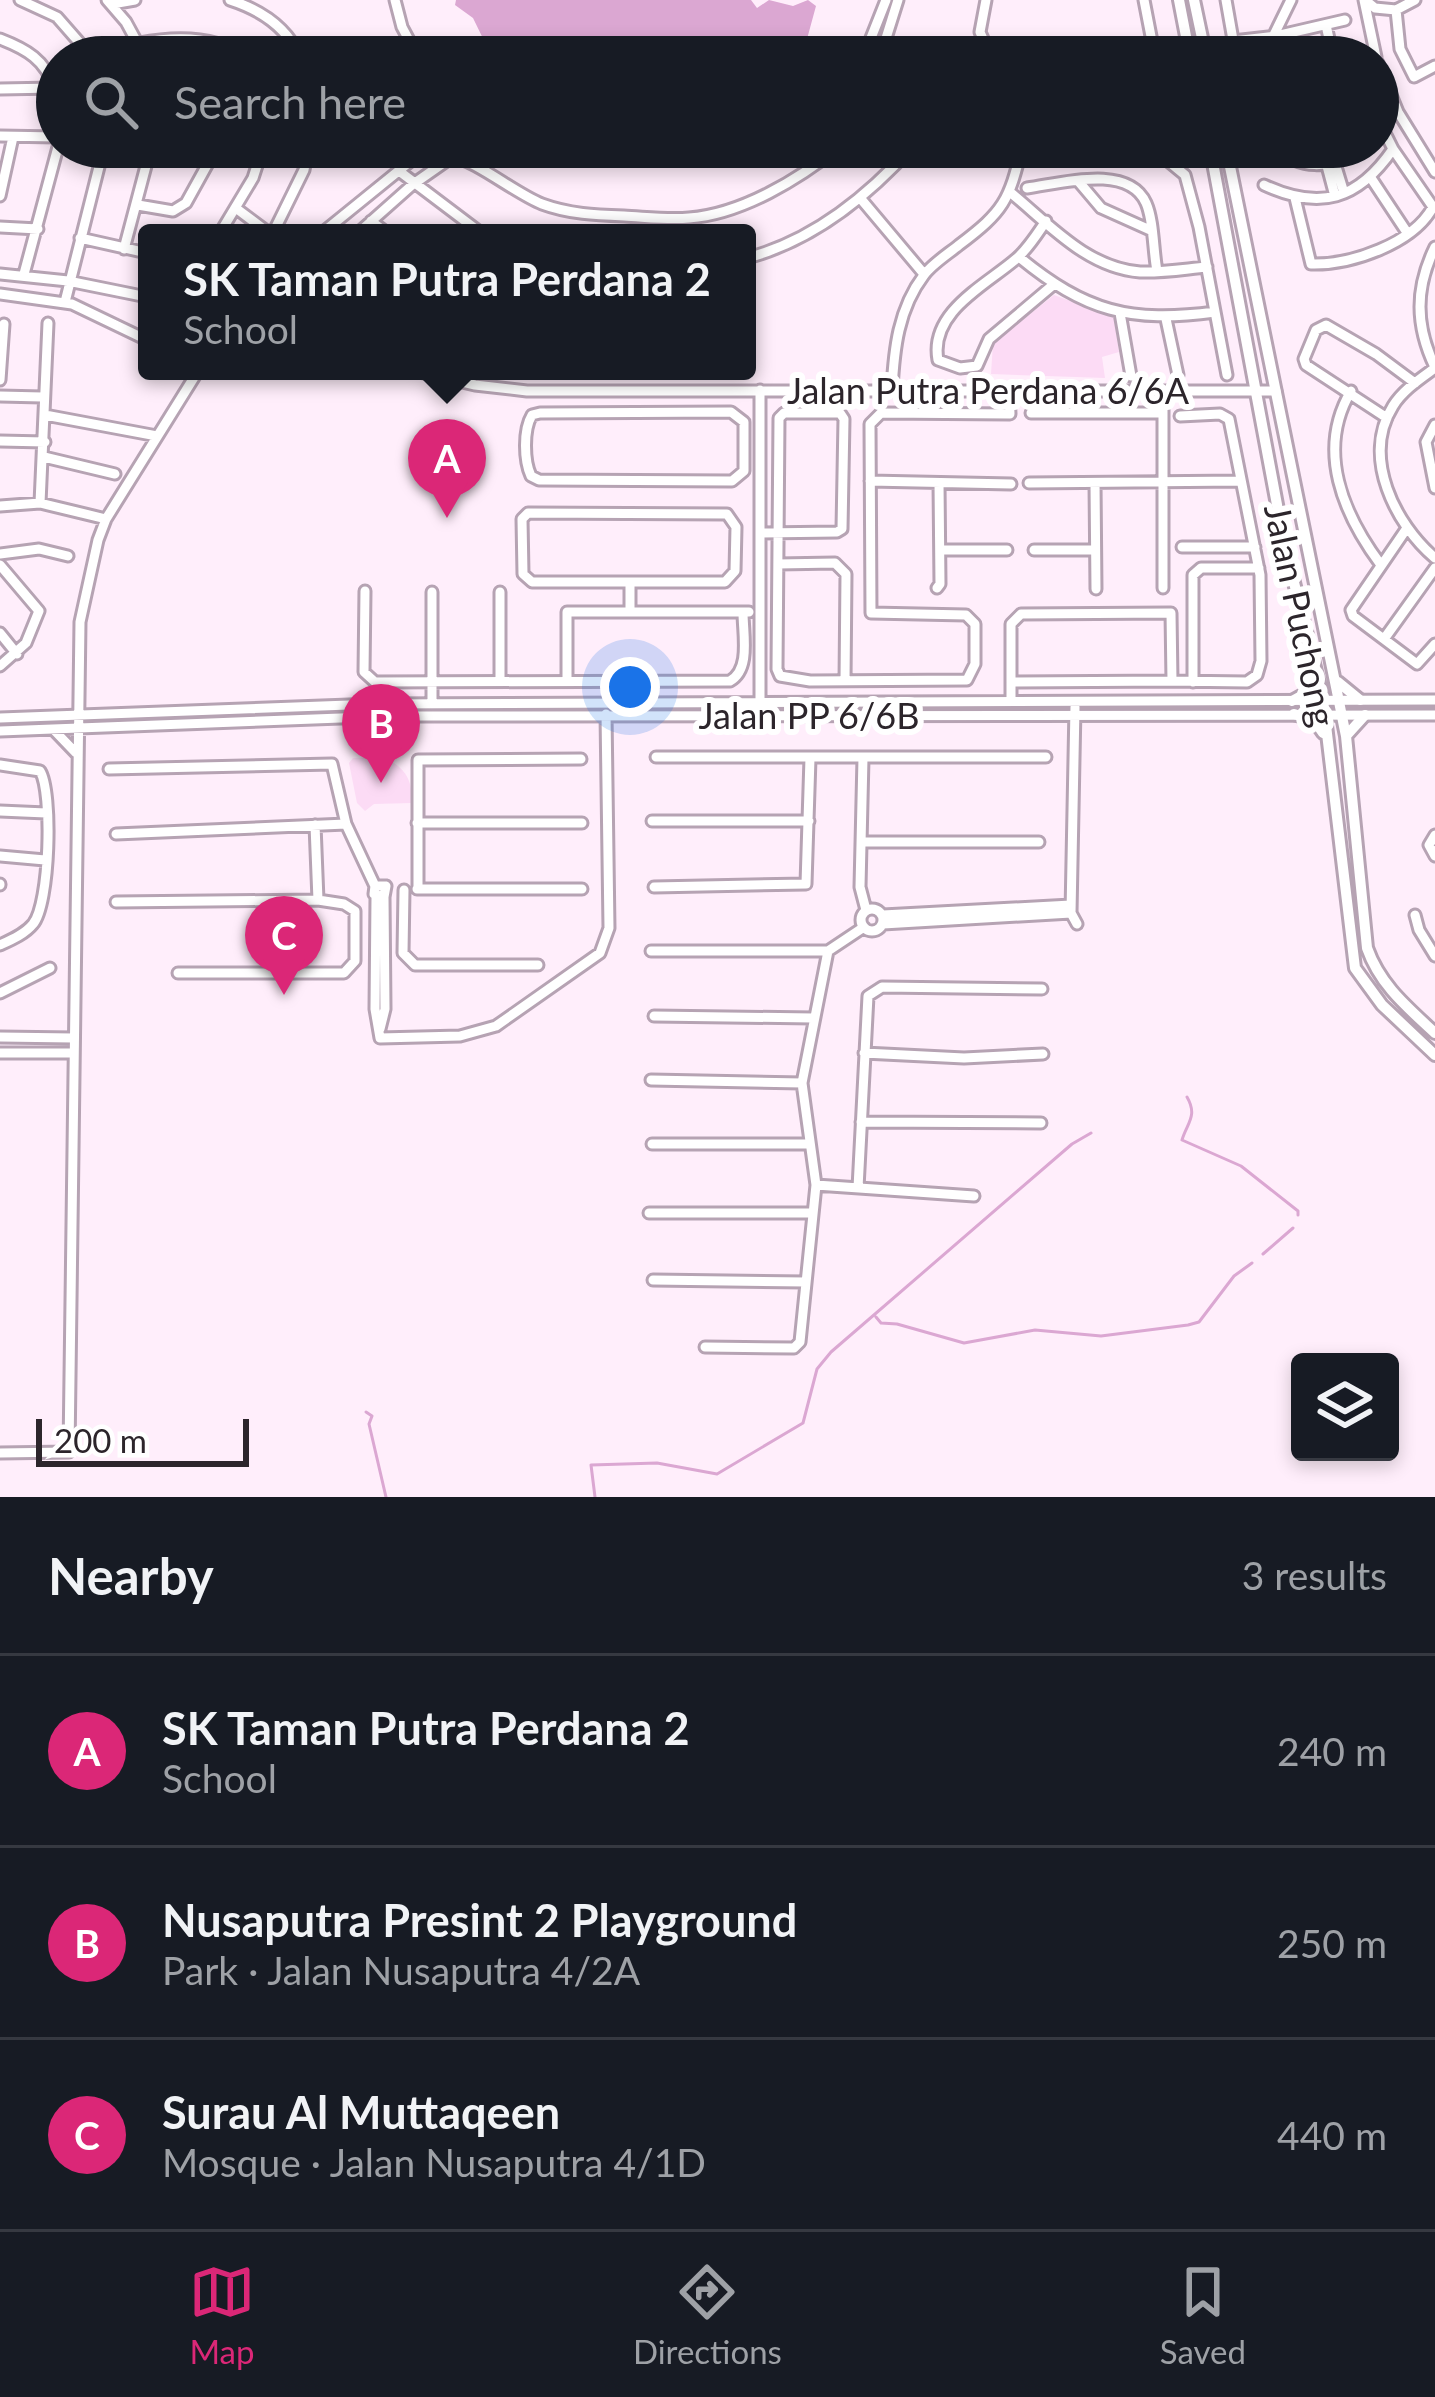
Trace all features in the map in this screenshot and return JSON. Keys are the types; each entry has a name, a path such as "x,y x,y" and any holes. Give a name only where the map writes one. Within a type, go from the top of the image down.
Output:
{"main road":[{"path":"1179,0 1186,36"},
{"path":"1194,0 1202,36"},
{"name":"Jalan Puchong","path":"1214,168 1284,542 1323,700 1355,968 1363,984 1435,1055"},
{"name":"Jalan Puchong","path":"1230,168 1340,700 1367,948 1394,994 1435,1033"},
{"path":"1314,664 1310,691 1293,707 1320,726 1329,747"},
{"path":"1336,680 1360,700"},
{"path":"1346,736 1365,715"}],"street":[{"path":"20,0 56,16 74,36"},
{"path":"110,2 135,0"},
{"path":"230,0 268,17 288,36"},
{"path":"394,0 407,36"},
{"path":"872,36 886,0"},
{"path":"889,36 898,0"},
{"path":"982,36 986,0"},
{"path":"1144,0 1151,36"},
{"path":"1226,0 1232,36"},
{"path":"1276,36 1291,0"},
{"path":"1365,0 1375,8 1396,10 1415,0"},
{"path":"1365,0 1371,34 1397,31"},
{"path":"110,2 134,36"},
{"path":"1396,10 1398,36"},
{"path":"1276,36 1345,20"},
{"path":"1326,25 1328,36"},
{"path":"0,39 36,58"},
{"path":"1399,43 1414,77 1435,66"},
{"path":"0,88 36,88"},
{"path":"1399,114 1435,172"},
{"path":"0,136 36,137"},
{"path":"0,196 13,137"},
{"path":"1295,198 1311,264 1353,258 1408,234 1433,207 1399,158"},
{"path":"24,274 53,168"},
{"path":"65,302 98,168"},
{"path":"124,249 146,168"},
{"path":"138,205 173,211 186,202 205,168"},
{"path":"226,224 254,168"},
{"path":"276,224 304,168"},
{"path":"333,224 402,168"},
{"path":"368,224 433,168"},
{"path":"477,168 542,204 581,214 692,218 747,202 813,168"},
{"path":"756,255 794,240 860,199 891,168"},
{"path":"892,390 894,344 904,311 924,274 984,226 1010,193 1017,168"},
{"path":"1177,168 1186,175 1227,374"},
{"path":"1332,168 1340,195"},
{"path":"1264,185 1314,201 1340,195 1378,168"},
{"path":"398,171 466,224"},
{"path":"1370,178 1408,234"},
{"path":"1027,188 1108,179 1135,189 1145,202 1157,271"},
{"path":"1079,182 1102,208 1150,230"},
{"path":"1010,193 1084,254 1110,266 1139,272 1208,267"},
{"path":"860,199 924,274"},
{"path":"236,209 258,224"},
{"path":"371,221 375,224"},
{"path":"1046,221 1018,257 962,300 935,354 947,366 977,366 989,339 1053,285"},
{"path":"0,227 38,229"},
{"path":"80,238 138,251"},
{"path":"1435,247 1419,286 1418,308 1435,367 1395,403 1387,418 1382,454 1387,491 1407,528 1435,558"},
{"path":"1018,257 1053,285 1120,313 1166,319 1215,312"},
{"path":"0,274 24,274 138,295"},
{"path":"0,294 65,302 138,335"},
{"path":"1120,313 1131,376"},
{"path":"1166,319 1178,375"},
{"path":"40,503 48,322"},
{"path":"0,380 4,324"},
{"path":"1387,418 1306,365 1316,330 1326,326 1415,383"},
{"path":"0,1453 69,1452 80,622 106,519 192,380"},
{"name":"Jalan Putra Perdana 6/6A","path":"457,380 499,389 631,391 1276,391"},
{"path":"760,390 760,703"},
{"path":"631,391 631,412"},
{"path":"760,532 778,533 837,532 845,524 844,419 840,413 781,415 778,533 780,676 960,682 972,674 974,624 966,614 871,613 870,424 881,413 1010,414 1010,391"},
{"path":"1162,391 1163,588"},
{"path":"1351,391 1334,430 1339,486 1348,514 1381,565"},
{"path":"0,396 42,398"},
{"path":"631,412 731,412 744,422 744,471 732,481 539,480 531,476 527,423 532,415 631,412"},
{"path":"1031,413 1163,413"},
{"path":"1011,682 1247,682 1257,675 1261,661 1259,568 1229,419 1220,414 1180,416"},
{"path":"45,416 158,436"},
{"path":"1435,424 1426,442 1435,488"},
{"path":"0,441 44,442"},
{"path":"44,457 115,474"},
{"path":"870,481 1010,484"},
{"path":"1030,484 1240,481"},
{"path":"937,588 939,482"},
{"path":"1095,483 1096,589"},
{"path":"0,506 40,503 106,519"},
{"path":"528,513 727,514 736,527 732,578 725,582 630,582 527,579 522,519 528,513"},
{"path":"1407,528 1354,603 1353,616 1420,664 1435,644"},
{"path":"1182,548 1255,547"},
{"path":"0,554 39,549 68,556"},
{"path":"940,550 1007,550"},
{"path":"1034,550 1096,550"},
{"path":"778,564 842,566 846,574 845,681"},
{"path":"0,565 39,611 26,644 0,666"},
{"path":"1193,682 1193,575 1201,568 1259,568"},
{"path":"1384,639 1435,568"},
{"path":"630,582 630,612"},
{"path":"365,591 363,635 368,678 375,682 738,678 743,670 743,612"},
{"path":"432,592 432,704"},
{"path":"500,592 500,681"},
{"path":"567,681 567,612 760,612"},
{"path":"1011,701 1011,624 1021,614 1171,613 1172,681"},
{"path":"0,633 17,654"},
{"path":"76,686 101,714"},
{"path":"52,716 70,701 76,686"},
{"name":"Jalan PP 6/6B","path":"0,718 432,704 606,709 1074,708 1293,707 1323,700 1435,700"},
{"name":"Jalan PP 6/6B","path":"0,730 760,703 1011,701 1074,708"},
{"name":"Jalan PP 6/6B","path":"1293,707 1325,715 1435,715"},
{"path":"1074,708 1071,909 1077,924"},
{"path":"109,769 332,764 346,824 381,893 385,1009 380,1033 478,1033 496,1026 600,953 609,928 606,709"},
{"path":"76,753 87,737 103,727"},
{"path":"52,729 76,753"},
{"path":"656,757 1046,757"},
{"path":"654,887 806,884 810,758"},
{"path":"862,758 864,927 874,931 883,920 1071,909"},
{"path":"418,889 418,760 581,759"},
{"path":"0,765 34,768 45,776 46,813 44,903 33,925 0,945"},
{"path":"0,811 46,813"},
{"path":"652,821 809,821"},
{"path":"417,823 582,823"},
{"path":"116,834 346,824"},
{"path":"314,825 318,900"},
{"path":"1432,840 1435,856"},
{"path":"862,842 1039,842"},
{"path":"0,856 46,860"},
{"path":"381,893 582,889"},
{"path":"404,890 403,953 407,961 538,964"},
{"path":"116,902 318,900 355,911 355,962 349,971 178,973"},
{"path":"866,910 876,909 883,920"},
{"path":"1415,915 1435,956"},
{"path":"651,951 828,951 864,927"},
{"path":"705,1347 794,1348 800,1342 816,1185 802,1083 828,951"},
{"path":"0,993 50,968"},
{"path":"858,1188 868,996 877,988 1042,989"},
{"path":"47,1037 60,1032 73,1016"},
{"path":"654,1016 812,1018"},
{"path":"0,1036 73,1038"},
{"path":"0,1053 74,1053"},
{"path":"51,1053 74,1077"},
{"path":"864,1054 964,1058 1043,1054"},
{"path":"651,1080 802,1083"},
{"path":"861,1122 1042,1123"},
{"path":"652,1144 807,1144"},
{"path":"816,1185 974,1196"},
{"path":"649,1213 812,1213"},
{"path":"653,1280 806,1282"}],"shaded area":[{"path":"456,0 751,0 757,8 769,0 793,6 808,0 816,6 808,36 482,36 473,18 455,5"},
{"path":"1054,295 1114,317 1119,352 1102,357 1105,378 991,374 993,343"},
{"path":"385,757 406,776 412,803 374,804 365,811 357,803 349,763 353,758"}],"waterway":[{"path":"1187,1097 1192,1114 1182,1140 1241,1166 1298,1215"},
{"path":"595,1497 591,1465 657,1463 717,1474 803,1423 817,1369 831,1352 1072,1144 1091,1133"},
{"path":"1263,1254 1293,1228"},
{"path":"876,1317 881,1323 964,1343 1035,1330 1101,1336 1188,1325 1199,1322 1234,1276 1252,1263"},
{"path":"366,1412 372,1416 369,1424 386,1497"}],"place":[{"name":"SK Taman Putra Perdana 2","path":"447,518"},
{"name":"Nusaputra Presint 2 Playground","path":"381,783"},
{"name":"Surau Al Muttaqeen","path":"284,995"}]}
